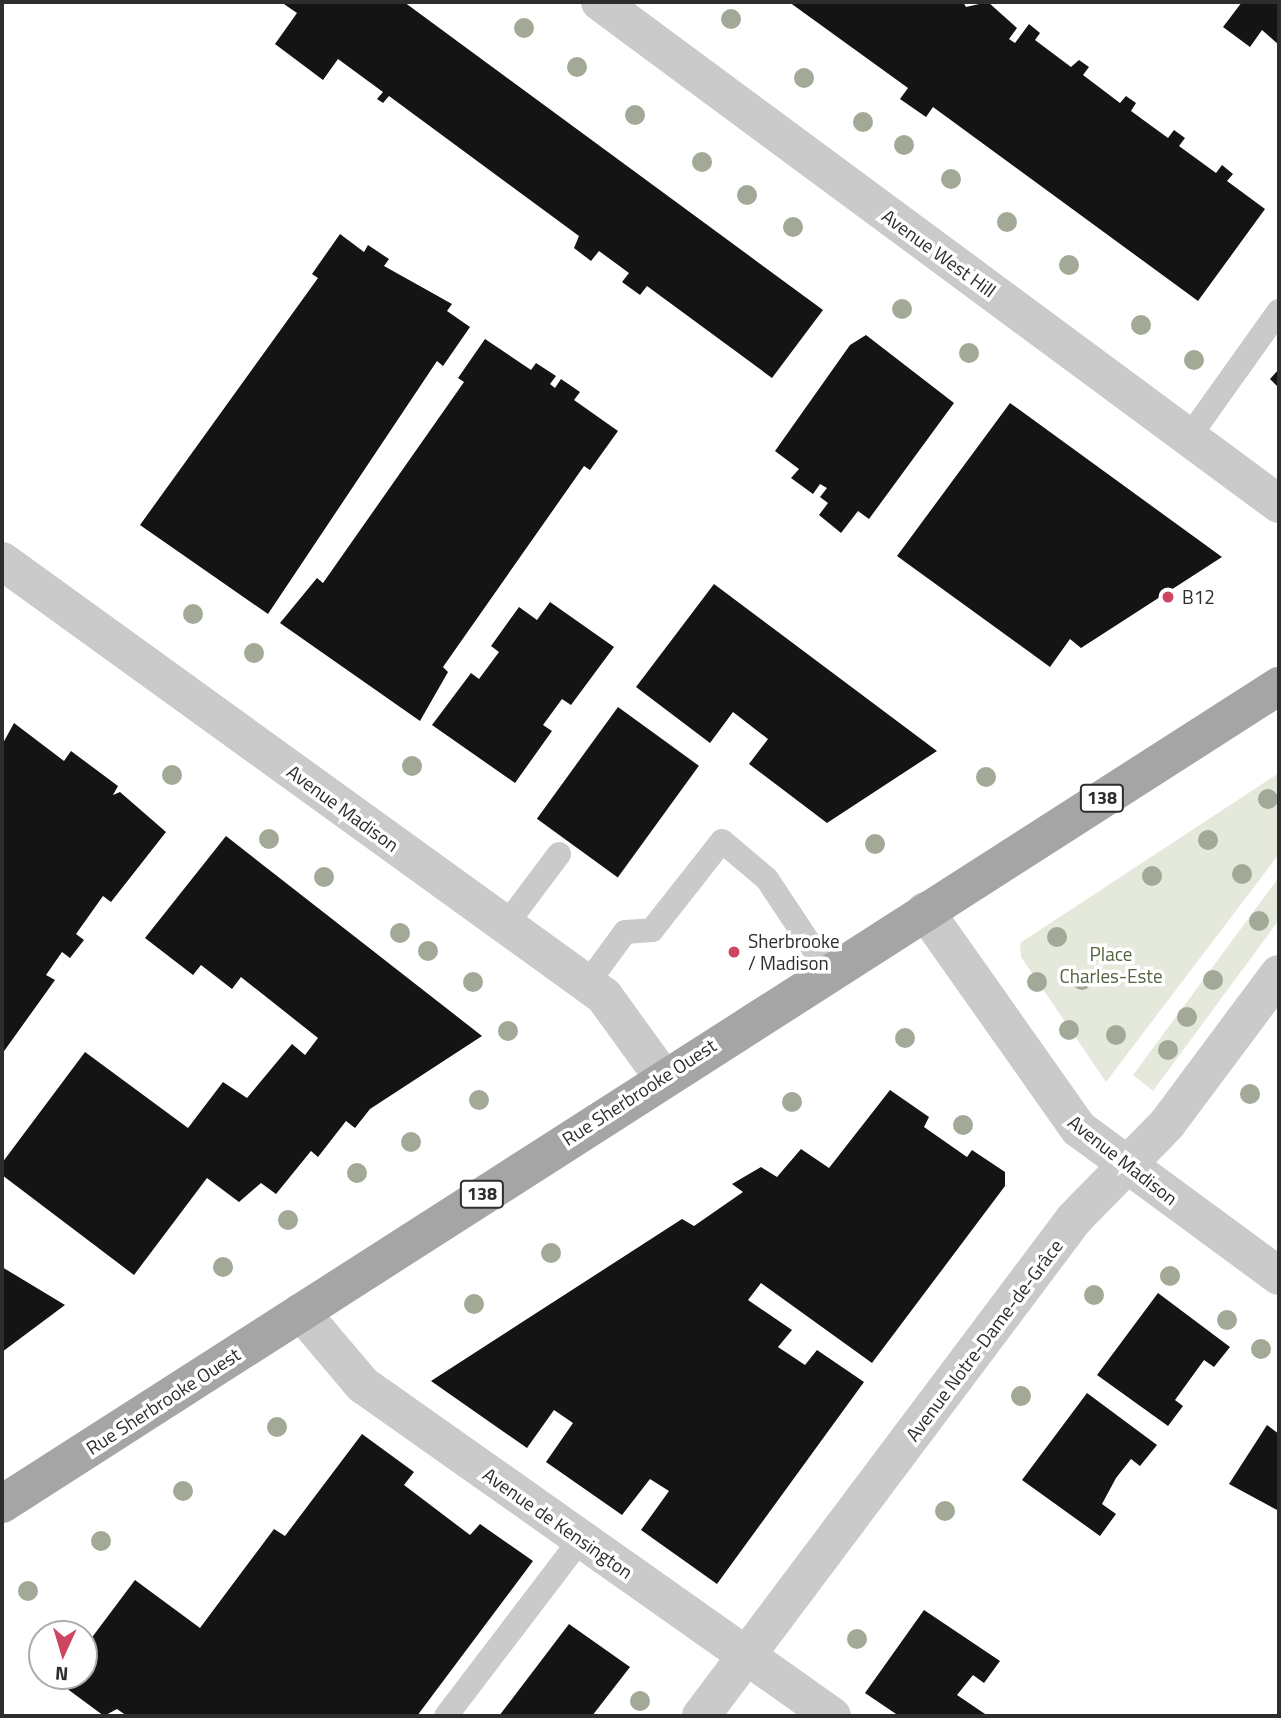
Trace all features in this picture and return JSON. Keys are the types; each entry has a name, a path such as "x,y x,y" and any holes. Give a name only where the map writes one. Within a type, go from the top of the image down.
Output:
{"main road":[{"name":"Rue Sherbrooke Ouest","path":"2,1504 662,1076 1279,686"}],"street":[{"name":"Avenue West Hill","path":"600,2 1279,504"},
{"name":"Avenue Madison","path":"2,561 587,984 618,1012 662,1076"},
{"name":"Avenue Madison","path":"925,911 1062,1111 1126,1165 1279,1276"},
{"name":"Avenue Notre-Dame-de-Grâce","path":"701,1716 1074,1219 1194,1091 1279,974"},
{"name":"Avenue de Kensington","path":"301,1312 363,1385 832,1716"}],"lane":[{"path":"1189,438 1279,311"},
{"path":"587,984 625,932 652,930 722,841 767,879 828,971"},
{"path":"505,926 559,854"},
{"path":"446,1716 581,1539"}],"green space":[{"name":"Place Charles-Este","path":"1279,773 1279,854 1106,1082 1021,957 1020,943"},
{"path":"1279,877 1279,920 1153,1091 1133,1075"}],"building":[{"path":"281,2 404,2 823,310 772,378 647,286 640,295 622,282 629,273 599,251 591,261 574,248 579,236 389,96 383,103 377,99 383,92 338,59 323,80 275,44 297,13"},
{"path":"789,2 963,2 966,7 988,2 1017,28 1009,39 1015,43 1029,24 1040,33 1035,40 1071,67 1079,60 1089,67 1083,75 1120,103 1126,96 1136,103 1131,111 1168,138 1174,130 1185,138 1179,146 1216,173 1222,165 1233,174 1227,181 1265,209 1198,301 933,107 926,117 900,99 908,88"},
{"path":"1242,2 1279,2 1279,45 1262,30 1250,47 1223,27"},
{"path":"340,234 364,252 368,245 389,259 384,266 452,304 447,311 470,327 443,366 437,361 268,614 140,525 318,278 312,274"},
{"path":"866,335 954,403 869,519 858,511 841,533 819,515 828,503 820,497 827,488 820,484 813,494 791,478 799,469 775,451 850,345"},
{"path":"485,339 531,370 536,363 556,376 550,384 555,388 561,379 580,392 574,400 618,431 590,470 584,466 443,667 448,672 420,721 280,623 317,578 323,583 464,382 458,378"},
{"path":"1279,369 1279,388 1270,379"},
{"path":"1010,403 1222,557 1081,648 1070,639 1050,667 897,556"},
{"path":"714,584 937,751 827,823 749,764 768,739 733,712 710,743 636,687"},
{"path":"550,602 614,647 571,705 562,699 543,725 552,731 515,783 432,725 471,673 479,679 499,652 491,646 519,607 537,620"},
{"path":"618,707 699,766 618,877 537,819"},
{"path":"14,723 64,761 71,751 118,786 113,795 120,792 166,832 111,902 103,896 76,934 84,940 70,958 62,952 46,975 55,980 2,1054 2,745"},
{"path":"226,836 482,1036 370,1109 355,1128 346,1121 318,1157 311,1151 276,1194 261,1183 239,1202 207,1178 134,1275 2,1175 2,1163 85,1052 188,1128 223,1082 247,1098 292,1044 305,1055 318,1038 241,977 232,989 201,965 193,975 145,938"},
{"path":"890,1090 929,1117 924,1127 967,1157 972,1150 1005,1172 1005,1186 872,1363 761,1283 748,1300 792,1330 778,1347 805,1365 817,1350 864,1382 717,1584 641,1530 669,1491 650,1479 622,1515 546,1462 573,1423 554,1410 527,1448 431,1381 682,1219 694,1226 743,1192 732,1184 761,1167 777,1177 801,1149 829,1168"},
{"path":"2,1267 65,1305 2,1352"},
{"path":"1158,1293 1230,1347 1214,1367 1204,1360 1175,1400 1183,1406 1168,1426 1097,1375"},
{"path":"1087,1393 1157,1445 1140,1466 1131,1459 1116,1478 1102,1504 1116,1514 1100,1536 1022,1480"},
{"path":"1267,1425 1279,1434 1279,1511 1229,1484"},
{"path":"362,1434 414,1472 404,1485 470,1535 480,1524 533,1561 417,1716 127,1716 117,1709 104,1716 69,1690 98,1690 98,1629 135,1580 200,1628 274,1529 285,1536"},
{"path":"924,1610 1000,1661 984,1683 973,1675 957,1695 988,1716 899,1716 865,1693"},
{"path":"569,1624 630,1667 592,1716 499,1716"}],"place":[{"name":"B12","path":"1168,597"},
{"name":"Sherbrooke / Madison","path":"734,952"}]}
